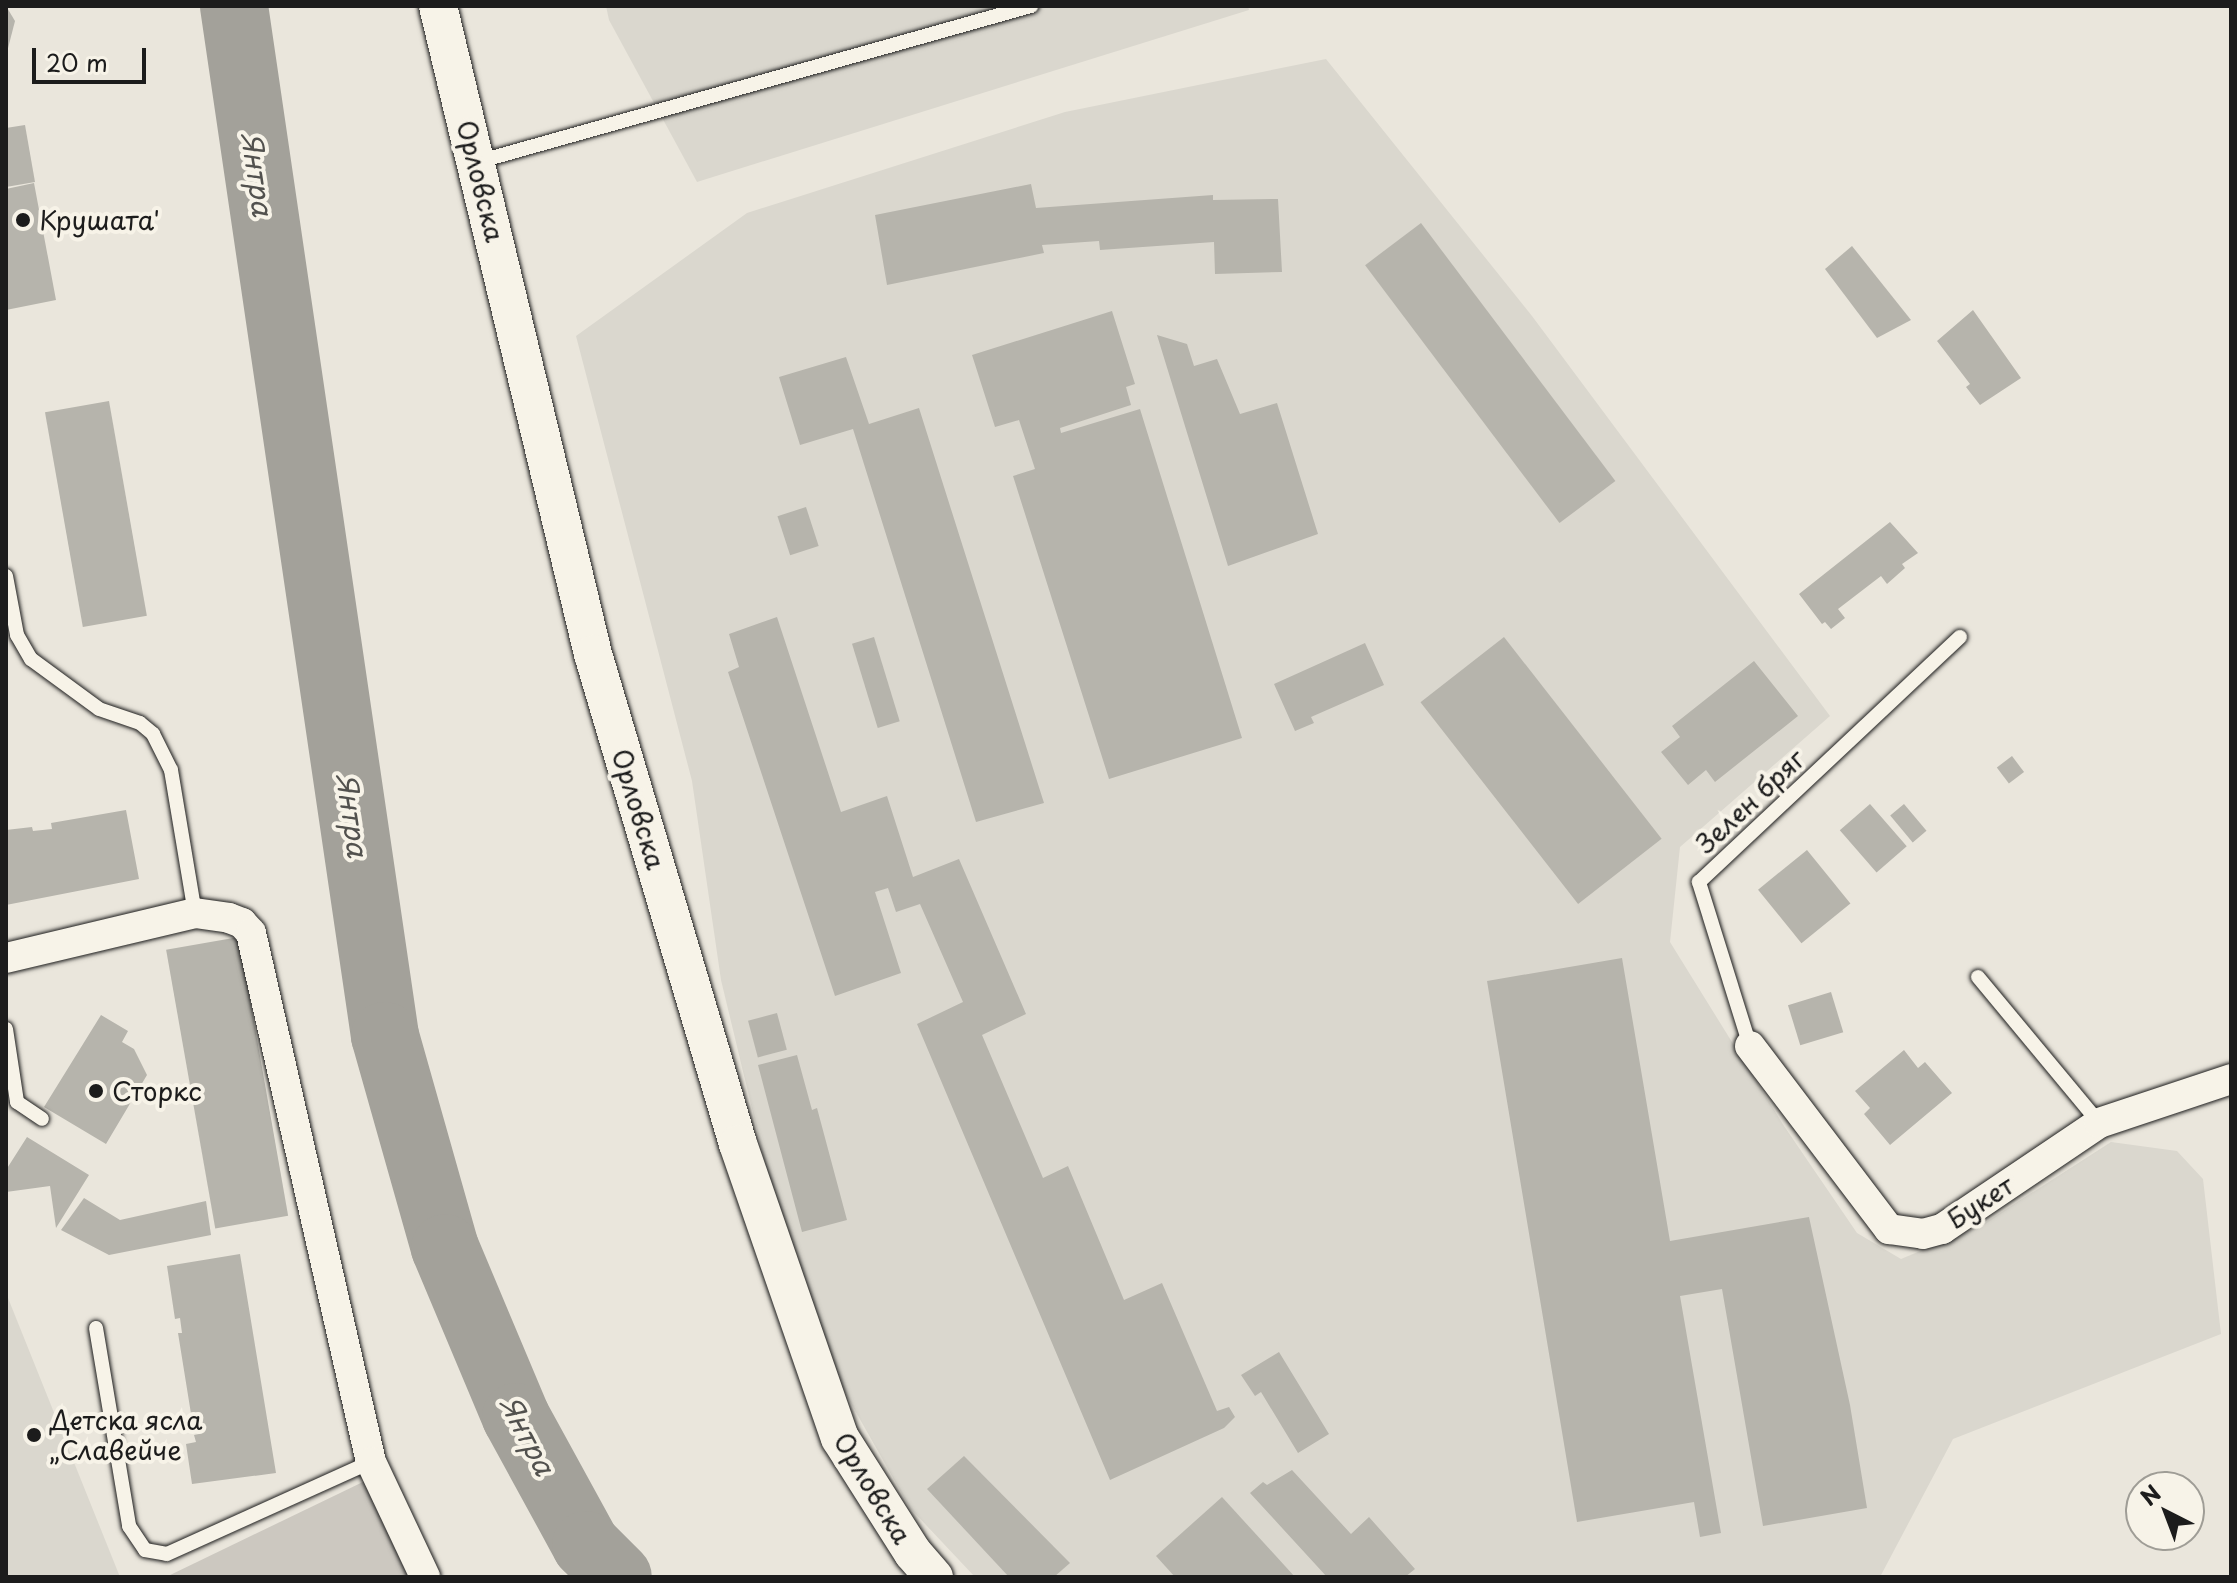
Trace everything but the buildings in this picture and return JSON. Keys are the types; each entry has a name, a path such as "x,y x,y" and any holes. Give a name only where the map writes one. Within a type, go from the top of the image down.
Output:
{"street":[{"name":"Орловска","path":"438,6 593,654 738,1144 840,1438 913,1553 934,1577"},
{"path":"6,958 195,913 242,923 254,943 371,1462 425,1577"},
{"name":"Букет","path":"1750,1046 1889,1229 1923,1234 1942,1229 2099,1123 2231,1079"}],"lane":[{"path":"477,162 1031,6"},
{"path":"6,576 17,635 31,659 99,709 140,723 153,734 171,770 195,913"},
{"name":"Зелен бряг","path":"1750,1046 1699,882 1960,637"},
{"path":"1978,977 2099,1123"},
{"path":"6,1029 17,1102 42,1119"},
{"path":"96,1328 129,1526 145,1550 167,1554 371,1462"}],"shaded area":[{"path":"606,6 1248,6 1249,10 697,182 609,20"},
{"path":"1326,59 1532,316 1830,716 1680,847 1670,942 1784,1126 1857,1233 1901,1259 1980,1226 2111,1142 2177,1151 2203,1179 2221,1334 1953,1439 1880,1577 975,1577 910,1508 839,1382 773,1196 721,980 692,781 576,336 747,213 1065,112"},
{"name":"Детска ясла „Славейче","path":"6,1293 120,1577 6,1577"},
{"path":"367,1480 409,1577 166,1577"}],"waterway":[{"name":"Янтра","path":"234,6 385,1036 445,1248 516,1417 586,1545 618,1577"}],"place":[{"name":"Крушата'","path":"23,220"},
{"name":"Сторкс","path":"96,1091"},
{"name":"Детска ясла „Славейче","path":"34,1435"}]}
